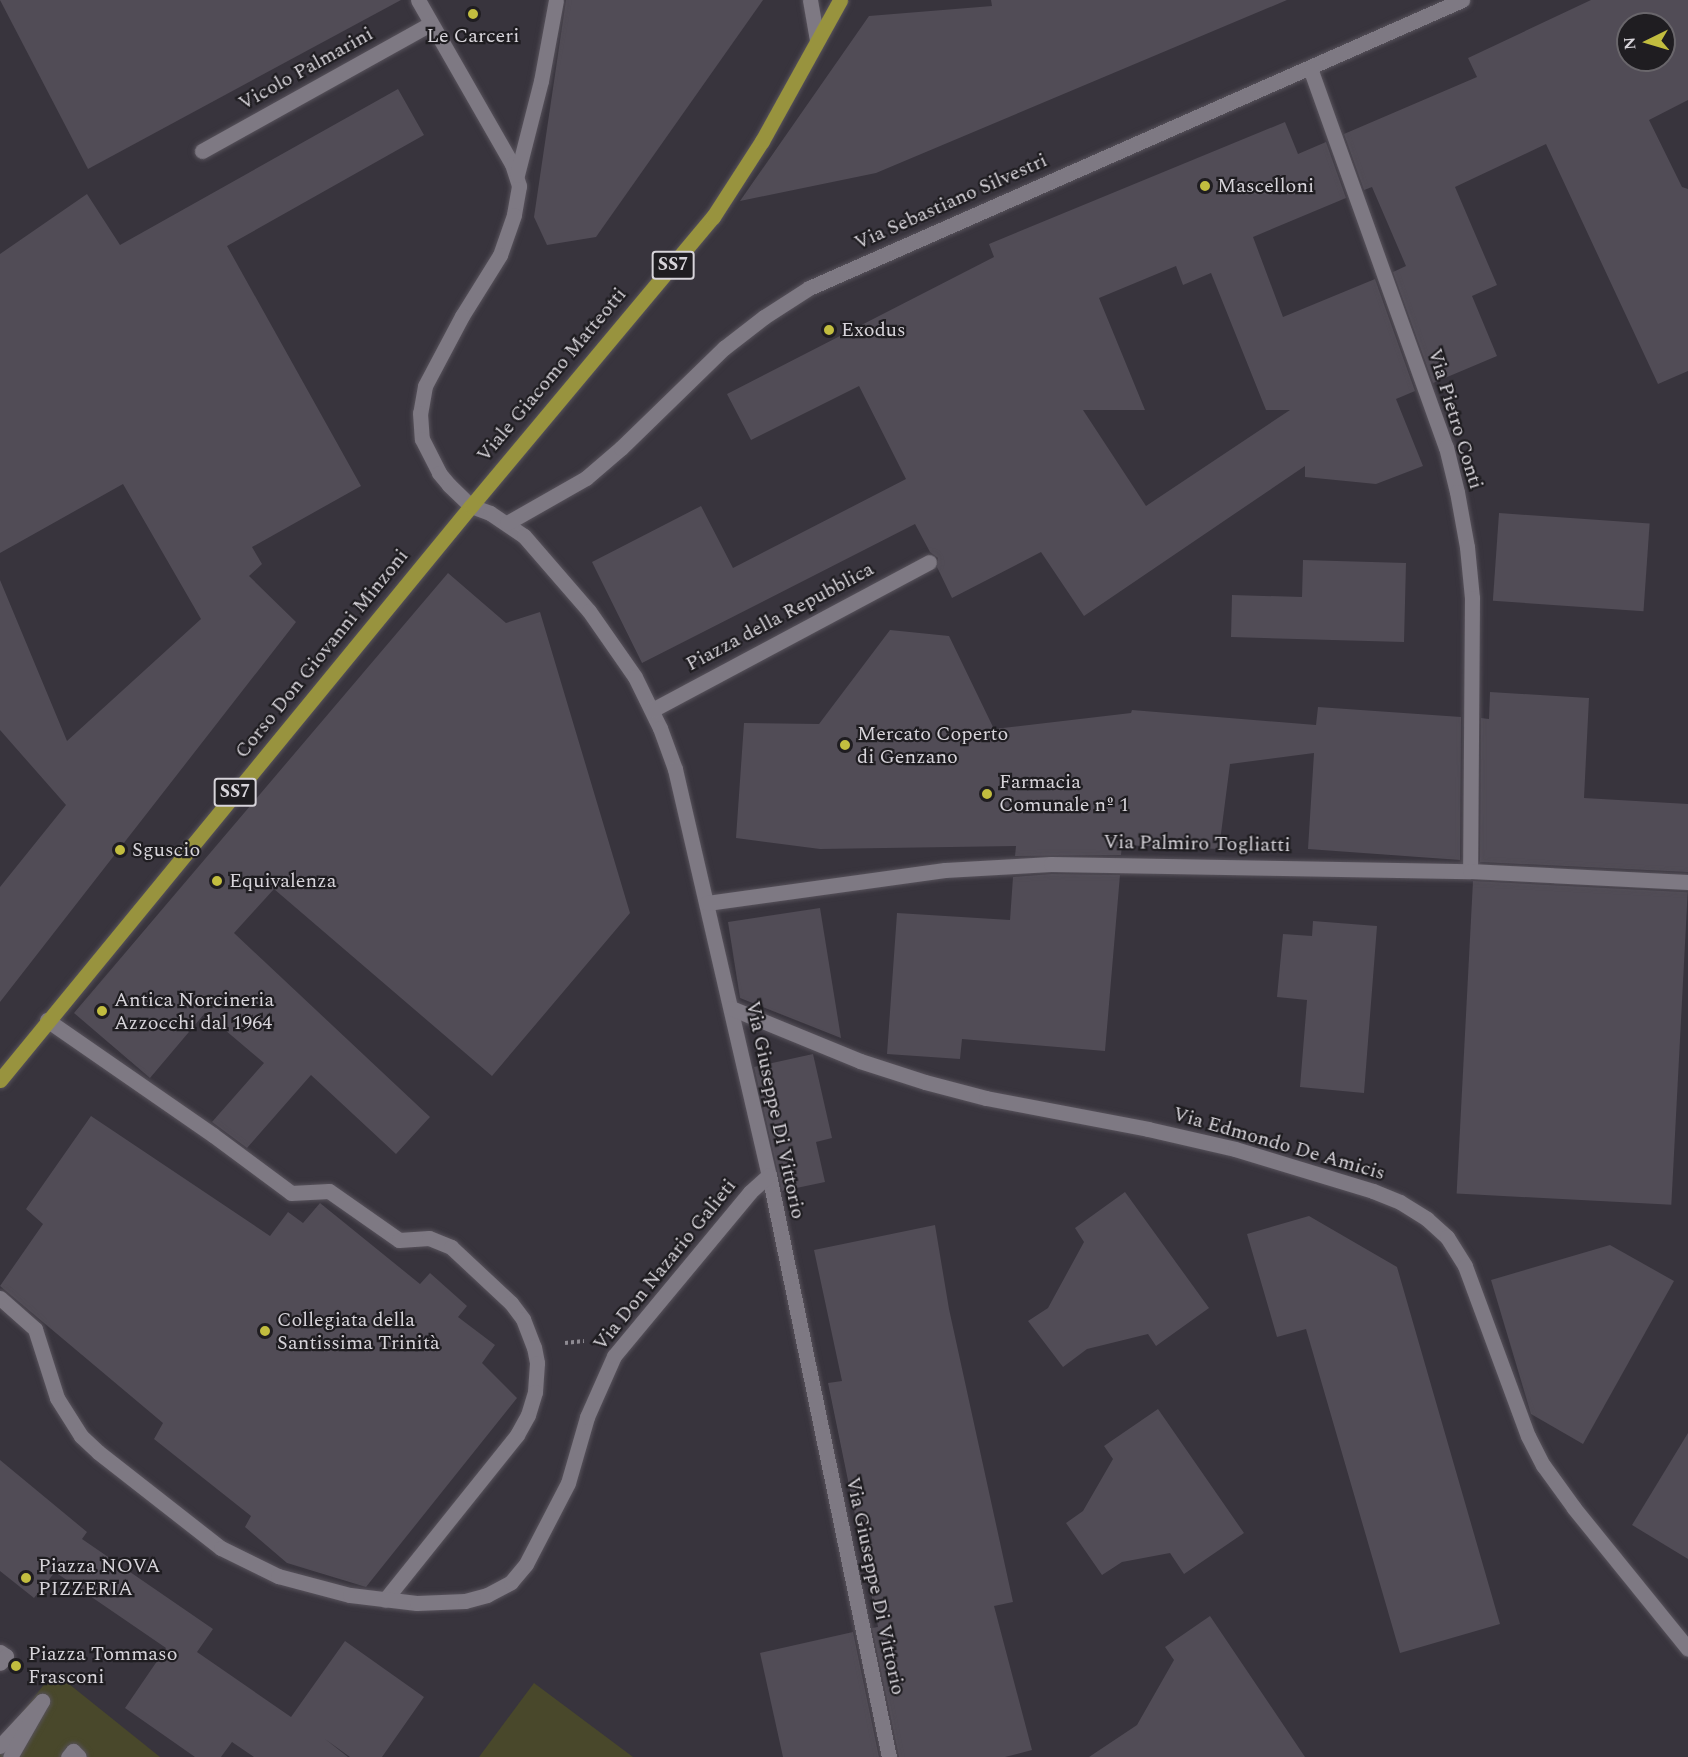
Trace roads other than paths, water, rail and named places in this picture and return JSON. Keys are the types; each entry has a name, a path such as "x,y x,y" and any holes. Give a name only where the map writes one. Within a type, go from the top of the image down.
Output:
{"main road":[{"name":"Viale Giacomo Matteotti","path":"471,506 712,217 762,141 840,0"},
{"name":"Corso Don Giovanni Minzoni","path":"0,1080 46,1020 471,506"}],"street":[{"path":"418,0 517,175"},
{"path":"471,506 439,473 420,427 425,386 508,237 518,200 517,175 542,81 556,0"},
{"path":"810,0 817,40"},
{"name":"Via Sebastiano Silvestri","path":"507,523 586,478 724,348 764,317 809,288 1462,0"},
{"name":"Vicolo Palmarini","path":"202,150 430,24"},
{"name":"Via Pietro Conti","path":"1310,68 1446,447 1457,492 1467,547 1472,598 1470,871"},
{"name":"Via Giuseppe Di Vittorio","path":"471,506 507,523 538,551 590,611 624,660 652,710 675,770 769,1175 889,1757"},
{"name":"Piazza della Repubblica","path":"652,710 929,562"},
{"name":"Via Palmiro Togliatti","path":"707,903 889,877 996,866 1101,863 1470,871 1688,882"},
{"name":"Via Edmondo De Amicis","path":"731,1008 860,1061 925,1082 986,1098 1148,1129 1235,1149 1372,1191 1400,1202 1427,1219 1452,1242 1469,1274 1528,1436 1543,1465 1574,1509 1636,1581 1688,1649"},
{"path":"46,1020 213,1135 291,1194 329,1191 399,1240 429,1238 451,1246 511,1303 523,1319 531,1337 537,1378 533,1405 517,1435 386,1600"},
{"name":"Via Don Nazario Galieti","path":"0,1298 36,1329 57,1398 81,1436 207,1539 237,1558 278,1576 315,1587 386,1600 417,1603 465,1601 498,1590 520,1572 542,1537 568,1483 587,1417 614,1356 750,1192 769,1175"},
{"path":"0,1652 6,1656 0,1663"},
{"path":"0,1746 42,1701 10,1757"},
{"path":"68,1757 73,1751 79,1757"}],"place":[{"name":"Le Carceri","path":"473,14"},
{"name":"Mascelloni","path":"1205,186"},
{"name":"Exodus","path":"829,330"},
{"name":"Mercato Coperto di Genzano","path":"845,745"},
{"name":"Farmacia Comunale nº 1","path":"987,794"},
{"name":"Sguscio","path":"120,850"},
{"name":"Equivalenza","path":"217,881"},
{"name":"Antica Norcineria Azzocchi dal 1964","path":"102,1011"},
{"name":"Collegiata della Santissima Trinità","path":"265,1331"},
{"name":"Piazza NOVA PIZZERIA","path":"26,1578"},
{"name":"Piazza Tommaso Frasconi","path":"16,1666"}]}
